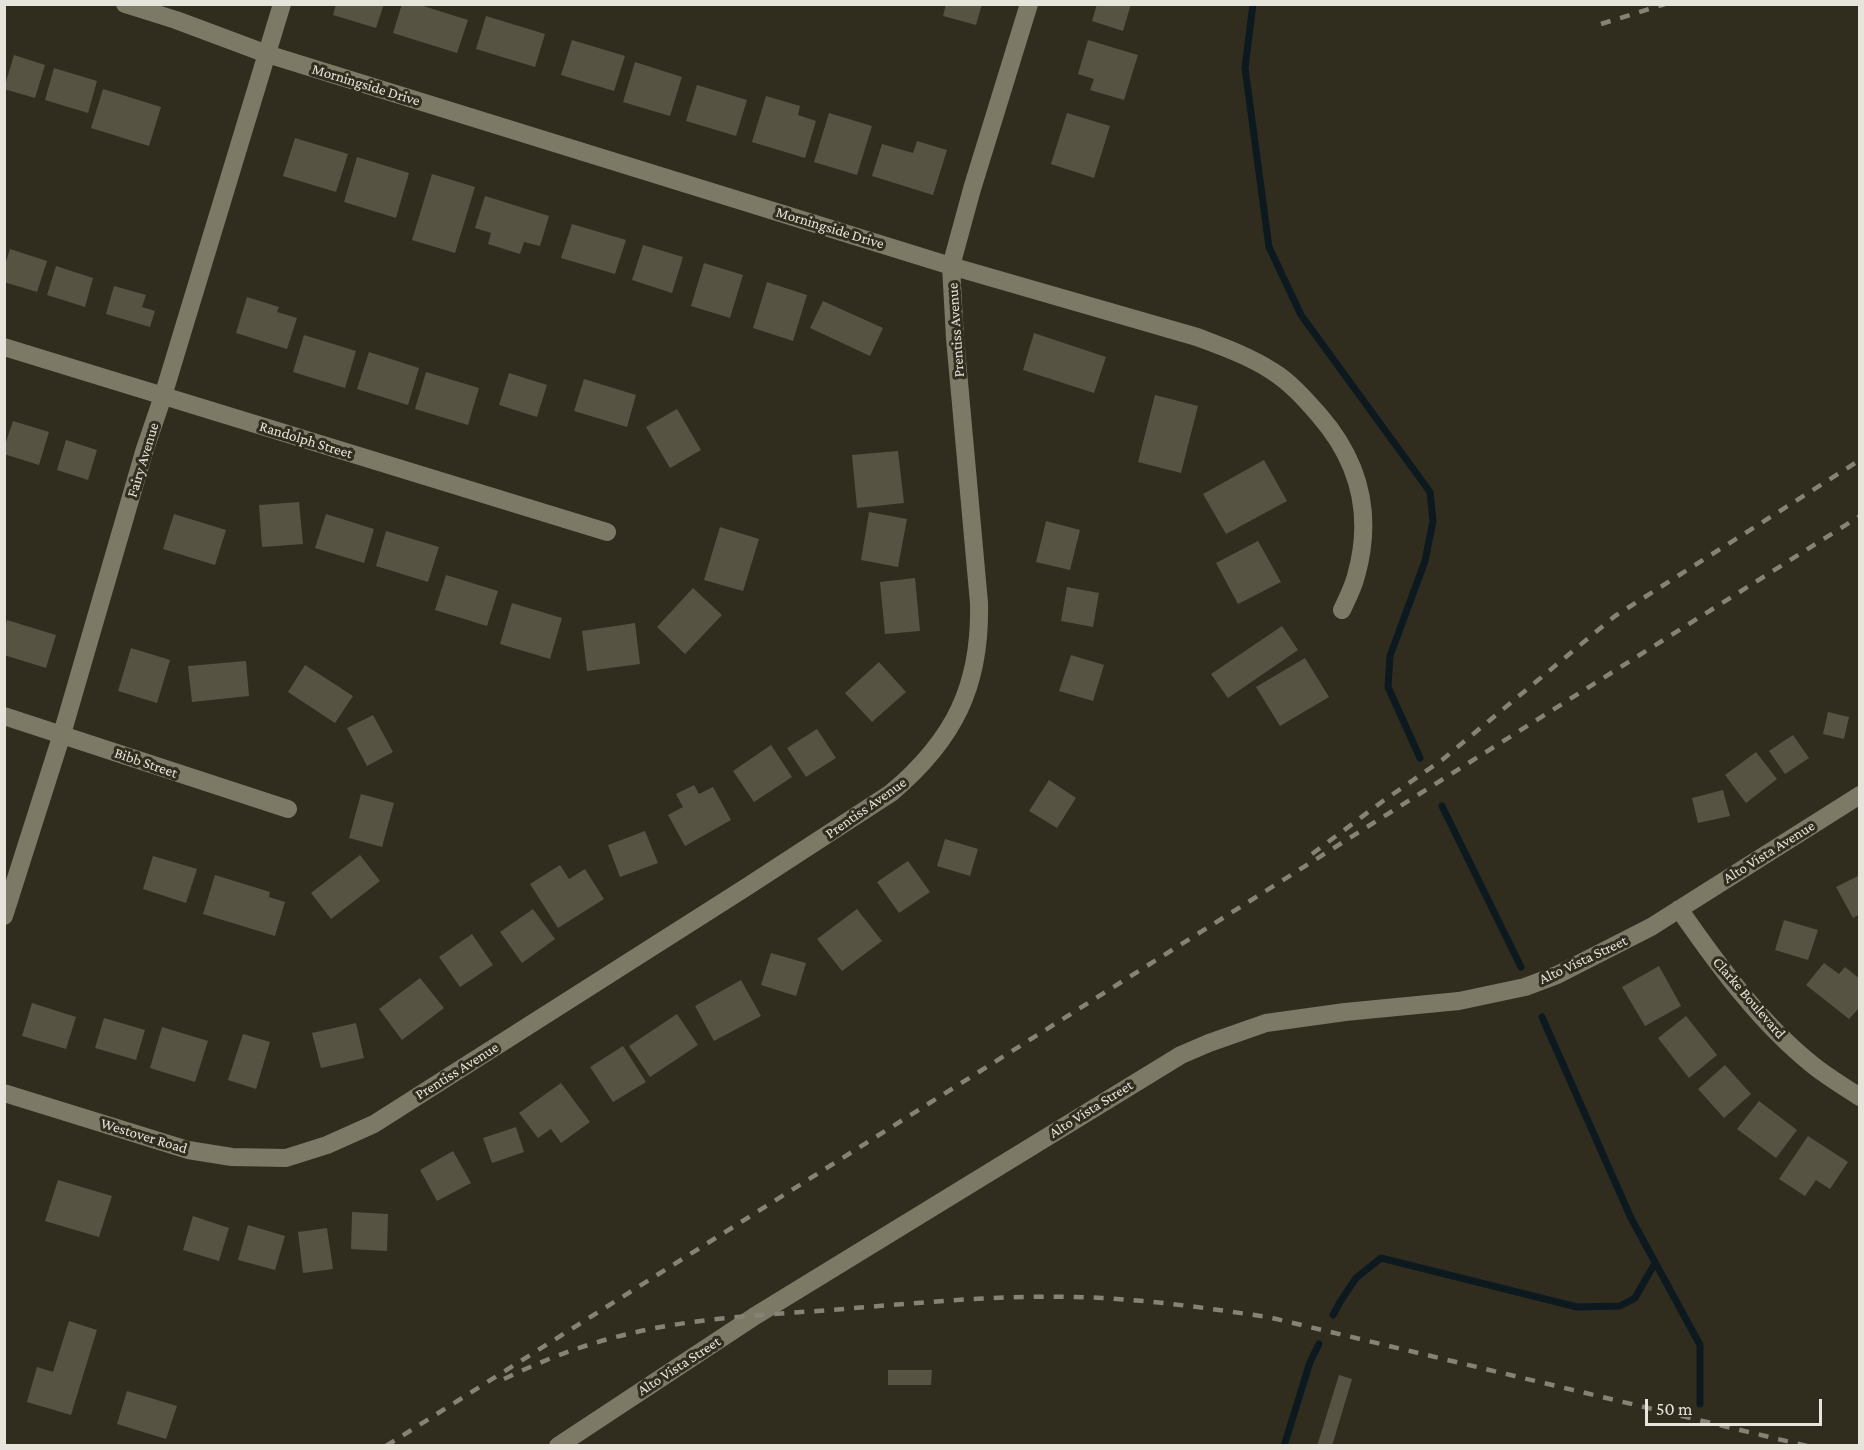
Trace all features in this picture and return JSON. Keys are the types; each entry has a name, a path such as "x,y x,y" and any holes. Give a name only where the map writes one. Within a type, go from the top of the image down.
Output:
{"street":[{"name":"Morningside Drive","path":"125,4 176,20 267,54 951,266 1197,337 1236,352 1273,371 1303,396 1328,425 1345,450 1357,478 1363,511 1363,545 1356,579 1342,610"},
{"name":"Fairy Avenue","path":"4,916 62,734 144,452 282,4"},
{"name":"Prentiss Avenue","path":"286,1158 327,1145 374,1124 735,895 891,793 912,775 948,731 962,707 971,682 980,630 951,266 972,189 1029,4"},
{"name":"Randolph Street","path":"4,347 607,532"},
{"name":"Bibb Street","path":"4,716 288,809"},
{"name":"Alto Vista Avenue","path":"1679,909 1860,795"},
{"name":"Clarke Boulevard","path":"1679,909 1734,983 1769,1025 1814,1066 1860,1097"},
{"name":"Alto Vista Street","path":"558,1446 755,1316 1181,1055 1266,1023 1345,1012 1459,1001 1525,987 1557,975 1651,927 1679,909"},
{"name":"Westover Road","path":"4,1093 188,1150 232,1157 286,1158"}],"building":[{"path":"336,4 384,4 376,28 333,15"},
{"path":"402,4 417,4 468,20 457,53 393,33"},
{"path":"946,4 982,4 976,25 943,16"},
{"path":"1097,4 1131,4 1123,31 1092,21"},
{"path":"486,16 545,34 535,67 476,49"},
{"path":"572,40 625,56 614,91 561,75"},
{"path":"1088,40 1138,55 1124,100 1090,90 1094,79 1078,74"},
{"path":"14,55 45,65 35,98 4,89"},
{"path":"635,62 682,77 670,116 623,102"},
{"path":"54,68 97,81 88,113 45,100"},
{"path":"697,85 747,100 736,136 686,121"},
{"path":"103,89 161,107 149,146 91,128"},
{"path":"766,96 800,106 798,115 816,121 805,158 752,142"},
{"path":"829,113 872,126 857,175 814,162"},
{"path":"1067,113 1110,126 1094,178 1051,164"},
{"path":"295,138 348,154 336,192 283,176"},
{"path":"917,141 947,150 933,195 872,176 882,144 913,153"},
{"path":"357,157 409,173 396,218 344,202"},
{"path":"432,174 475,187 455,253 412,240"},
{"path":"485,196 549,216 540,246 524,242 520,254 488,244 491,233 475,228"},
{"path":"572,224 626,240 615,274 561,258"},
{"path":"643,245 683,257 672,293 632,280"},
{"path":"10,249 47,261 37,292 4,282 4,268"},
{"path":"704,263 743,275 730,318 691,306"},
{"path":"56,266 93,278 85,307 47,295"},
{"path":"767,282 807,295 793,341 753,328"},
{"path":"114,286 146,295 142,307 155,311 150,327 106,314"},
{"path":"247,297 279,307 277,312 297,318 287,349 236,333"},
{"path":"823,301 883,328 870,356 810,328"},
{"path":"1034,333 1106,357 1094,393 1023,370"},
{"path":"304,335 356,351 345,388 293,372"},
{"path":"369,352 419,368 408,405 357,389"},
{"path":"426,372 479,388 468,425 415,409"},
{"path":"509,373 547,385 537,417 499,405"},
{"path":"584,379 636,395 627,427 574,411"},
{"path":"1155,395 1198,406 1181,473 1138,462"},
{"path":"677,409 701,450 670,468 646,427"},
{"path":"13,421 49,432 39,465 4,454"},
{"path":"66,440 97,450 88,480 57,470"},
{"path":"898,451 904,503 857,508 852,455"},
{"path":"1264,460 1287,501 1226,534 1203,494"},
{"path":"299,502 303,544 262,547 259,505"},
{"path":"869,512 907,519 898,567 861,560"},
{"path":"174,514 226,530 215,565 163,549"},
{"path":"326,514 374,529 364,563 315,548"},
{"path":"1046,521 1080,530 1070,570 1036,562"},
{"path":"720,527 759,539 743,591 704,580"},
{"path":"386,531 439,547 428,582 376,566"},
{"path":"1258,541 1281,582 1238,604 1216,563"},
{"path":"446,575 498,591 487,626 435,610"},
{"path":"915,578 920,631 885,634 880,582"},
{"path":"1067,587 1099,593 1093,627 1061,621"},
{"path":"693,588 722,615 685,654 657,627"},
{"path":"512,603 562,618 550,659 500,644"},
{"path":"7,620 56,635 46,668 4,655 4,629"},
{"path":"635,623 640,664 587,671 582,631"},
{"path":"1282,626 1298,650 1228,698 1211,674"},
{"path":"131,648 170,660 157,703 118,691"},
{"path":"1071,655 1104,665 1093,701 1059,691"},
{"path":"1305,658 1329,697 1280,726 1256,687"},
{"path":"246,661 249,696 192,702 188,666"},
{"path":"879,662 906,692 872,722 845,693"},
{"path":"305,665 353,696 335,723 288,692"},
{"path":"1828,712 1849,717 1844,739 1823,734"},
{"path":"373,715 393,752 367,766 347,728"},
{"path":"817,729 836,758 806,777 787,748"},
{"path":"1793,735 1809,758 1785,774 1769,751"},
{"path":"771,745 792,777 754,802 733,771"},
{"path":"1756,752 1777,779 1746,803 1725,775"},
{"path":"1049,780 1076,798 1057,828 1029,811"},
{"path":"694,785 699,794 713,787 731,820 685,846 668,815 683,807 676,794"},
{"path":"1723,790 1730,816 1698,823 1692,798"},
{"path":"361,794 394,803 382,847 349,838"},
{"path":"645,831 658,863 620,877 608,845"},
{"path":"945,839 978,849 970,876 937,866"},
{"path":"360,855 380,881 331,919 311,893"},
{"path":"153,856 197,869 186,903 143,889"},
{"path":"908,861 930,892 899,913 877,882"},
{"path":"560,865 569,879 585,869 604,899 558,928 530,884"},
{"path":"215,875 270,892 269,897 285,902 275,936 203,914"},
{"path":"1860,875 1860,914 1853,918 1836,887"},
{"path":"533,909 555,939 522,963 500,932"},
{"path":"857,909 882,941 842,971 817,939"},
{"path":"1784,920 1818,930 1808,960 1775,950"},
{"path":"472,934 493,965 460,987 439,957"},
{"path":"771,953 806,963 796,996 761,985"},
{"path":"1824,963 1839,974 1845,967 1860,979 1860,1007 1849,1019 1806,985"},
{"path":"1659,966 1681,1006 1645,1026 1622,987"},
{"path":"420,978 444,1008 402,1040 379,1009"},
{"path":"741,980 761,1016 714,1041 695,1006"},
{"path":"32,1003 76,1017 66,1049 22,1036"},
{"path":"677,1014 698,1045 650,1077 629,1046"},
{"path":"1686,1016 1717,1055 1689,1078 1658,1038"},
{"path":"104,1018 145,1030 136,1060 95,1048"},
{"path":"356,1023 364,1058 321,1068 312,1033"},
{"path":"162,1027 208,1041 195,1082 150,1068"},
{"path":"243,1034 270,1042 256,1089 228,1080"},
{"path":"623,1046 646,1082 613,1102 590,1067"},
{"path":"1725,1065 1751,1094 1724,1118 1698,1089"},
{"path":"561,1083 590,1122 561,1143 551,1129 538,1138 519,1113"},
{"path":"1759,1101 1797,1130 1776,1158 1737,1129"},
{"path":"516,1127 524,1152 492,1163 483,1138"},
{"path":"1808,1136 1848,1162 1830,1189 1816,1180 1805,1196 1779,1179"},
{"path":"453,1151 471,1183 437,1201 420,1170"},
{"path":"58,1180 112,1196 99,1237 45,1221"},
{"path":"352,1212 388,1214 387,1251 351,1249"},
{"path":"193,1216 229,1228 219,1261 183,1250"},
{"path":"248,1225 285,1236 275,1270 238,1260"},
{"path":"327,1228 333,1269 303,1273 298,1232"},
{"path":"69,1321 97,1330 71,1415 27,1402 37,1367 53,1372"},
{"path":"888,1370 932,1370 931,1385 888,1385"},
{"path":"1339,1375 1352,1379 1332,1446 1317,1446"},
{"path":"127,1391 177,1406 166,1439 117,1424"}],"waterway":[{"path":"1253,4 1245,68 1269,247 1301,315 1430,492 1433,521 1425,561 1390,656 1388,687 1420,758"},
{"path":"1442,806 1521,967"},
{"path":"1542,1017 1631,1218 1700,1345 1700,1404"},
{"path":"1333,1315 1356,1278 1381,1258 1577,1307 1620,1306 1635,1298 1655,1263"},
{"path":"1284,1446 1310,1362 1319,1344"}],"railway":[{"path":"1601,24 1665,4"},
{"path":"1312,854 1442,760 1615,616 1860,460"},
{"path":"386,1446 1860,516"},
{"path":"504,1379 580,1348 628,1334 678,1324 966,1300 1034,1297 1102,1298 1165,1303 1268,1317 1807,1446"}]}
